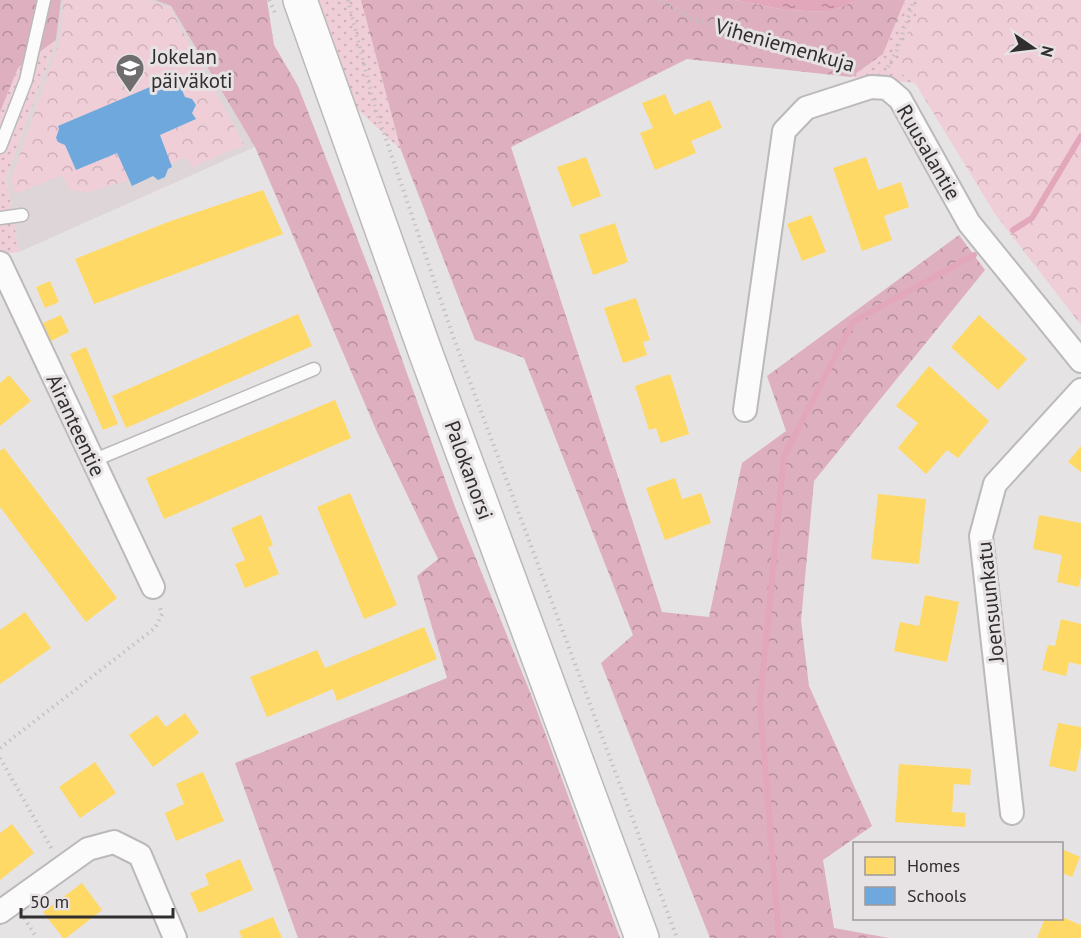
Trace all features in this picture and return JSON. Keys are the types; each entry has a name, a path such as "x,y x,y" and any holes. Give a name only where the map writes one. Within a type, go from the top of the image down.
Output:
{"main road":[{"name":"Palokanorsi","path":"300,0 425,351 642,938"}],"street":[{"name":"Ruusalantie","path":"745,410 784,130 806,108 871,87 887,88 900,99 969,223 1081,361"},
{"name":"Airanteentie","path":"0,263 153,587"},
{"name":"Joensuunkatu","path":"1012,813 981,536 994,484 1081,390"},
{"path":"0,912 88,849 114,842 140,855 175,938"}],"lane":[{"path":"0,147 26,80 44,0"},
{"path":"0,218 22,215"},
{"path":"92,461 314,369"}],"path":[{"path":"348,0 374,104 453,336 677,938"},
{"name":"Viheniemenkuja","path":"659,0 694,20 813,48 864,68"},
{"path":"884,76 897,50 914,0"},
{"path":"0,748 155,628 162,614 153,587"},
{"path":"0,758 63,867"}],"shaded area":[{"name":"Jokelan päiväkoti","path":"61,0 155,0 171,6 255,147 19,252 6,178 56,40"}],"green space":[{"path":"0,0 61,0 56,40 18,68 0,112"},
{"path":"64,0 148,0 170,8 244,145 192,167 187,157 170,164 160,135 195,119 192,113 195,105 192,99 185,97 175,76 58,126 56,138 58,142 65,145 76,170 117,153 129,180 88,192 69,190 63,175 15,194 11,179 60,40"},
{"path":"155,0 267,0 274,45 298,86 376,287 455,507 532,697 620,938 298,938 235,763 447,678 417,576 438,559 377,432 255,147 171,6"},
{"path":"314,0 361,0 401,150 353,105"},
{"path":"361,0 735,0 785,10 829,12 858,0 905,0 883,54 851,77 687,59 511,147 662,612 709,617 742,463 786,431 767,376 959,235 985,270 814,481 801,621 809,686 872,826 823,860 834,928 889,938 710,938 601,663 633,635 524,358 475,340 401,150"},
{"path":"905,0 922,0 895,69 915,83 851,77 883,54"},
{"path":"922,0 1081,0 1081,325 995,214 915,83 895,69"},
{"path":"56,40 6,178 19,252 0,254 0,112 18,68"}],"water":[{"path":"735,0 858,0 829,12 785,10"}],"building: Homes":[{"path":"665,94 674,115 710,100 722,128 691,141 696,153 655,170 640,133 653,128 642,103"},
{"path":"586,157 601,196 572,207 557,167"},
{"path":"866,157 878,190 901,182 909,207 884,216 892,240 862,251 833,168"},
{"path":"263,190 283,234 94,304 75,259 168,222"},
{"path":"811,215 826,252 802,261 787,224"},
{"path":"615,223 628,262 593,275 579,235"},
{"path":"50,281 59,302 45,308 36,287"},
{"path":"636,298 650,340 643,342 647,355 623,363 604,308"},
{"path":"298,314 312,346 126,428 112,396"},
{"path":"61,315 69,332 51,341 43,323"},
{"path":"979,315 1027,359 998,390 951,347"},
{"path":"86,347 118,424 103,430 70,354"},
{"path":"929,366 989,421 958,458 947,450 926,474 898,448 918,423 896,406"},
{"path":"670,374 689,434 661,443 656,428 649,430 635,386"},
{"path":"9,375 31,401 0,426 0,383"},
{"path":"335,400 351,438 164,519 146,478"},
{"path":"1081,446 1081,472 1068,462"},
{"path":"4,448 117,598 86,622 0,507 0,451"},
{"path":"675,478 682,499 701,493 711,523 665,540 646,488"},
{"path":"350,493 397,605 364,619 317,507"},
{"path":"878,494 926,499 919,564 871,559"},
{"path":"261,515 273,545 268,547 279,574 245,588 235,564 245,560 231,528"},
{"path":"1039,515 1081,523 1079,587 1057,582 1062,555 1033,549"},
{"path":"925,595 959,602 947,662 894,651 900,622 919,626"},
{"path":"25,612 51,648 0,684 0,630"},
{"path":"1061,619 1081,624 1081,665 1069,662 1066,676 1042,670 1048,645 1055,646"},
{"path":"424,627 437,659 337,701 333,689 267,717 250,677 317,650 325,668"},
{"path":"185,713 199,733 153,767 129,735 157,715 166,727"},
{"path":"1058,723 1081,727 1081,747 1076,772 1049,766"},
{"path":"95,762 116,793 80,818 59,787"},
{"path":"899,764 971,769 970,785 954,784 952,812 966,813 965,827 895,822"},
{"path":"203,772 224,821 176,841 165,813 184,804 176,784"},
{"path":"12,824 34,853 0,880 0,833"},
{"path":"1063,849 1080,857 1072,877 1063,873"},
{"path":"240,859 253,890 199,913 190,893 209,885 205,874"},
{"path":"82,883 102,910 63,938 43,912"},
{"path":"273,917 282,938 242,938 239,931"},
{"path":"1063,917 1081,925 1081,938 1037,938 1044,920 1063,920"}],"building: Schools":[{"path":"176,76 185,97 192,99 196,105 192,113 196,119 160,135 172,167 168,169 165,177 158,180 153,176 132,186 117,153 76,170 65,145 58,142 56,138 58,126"}],"waterway":[{"path":"1013,230 1032,218 1081,136"},
{"path":"779,938 760,703 784,456 853,322 974,255"}],"place":[{"name":"Jokelan päiväkoti","path":"130,94"}]}
